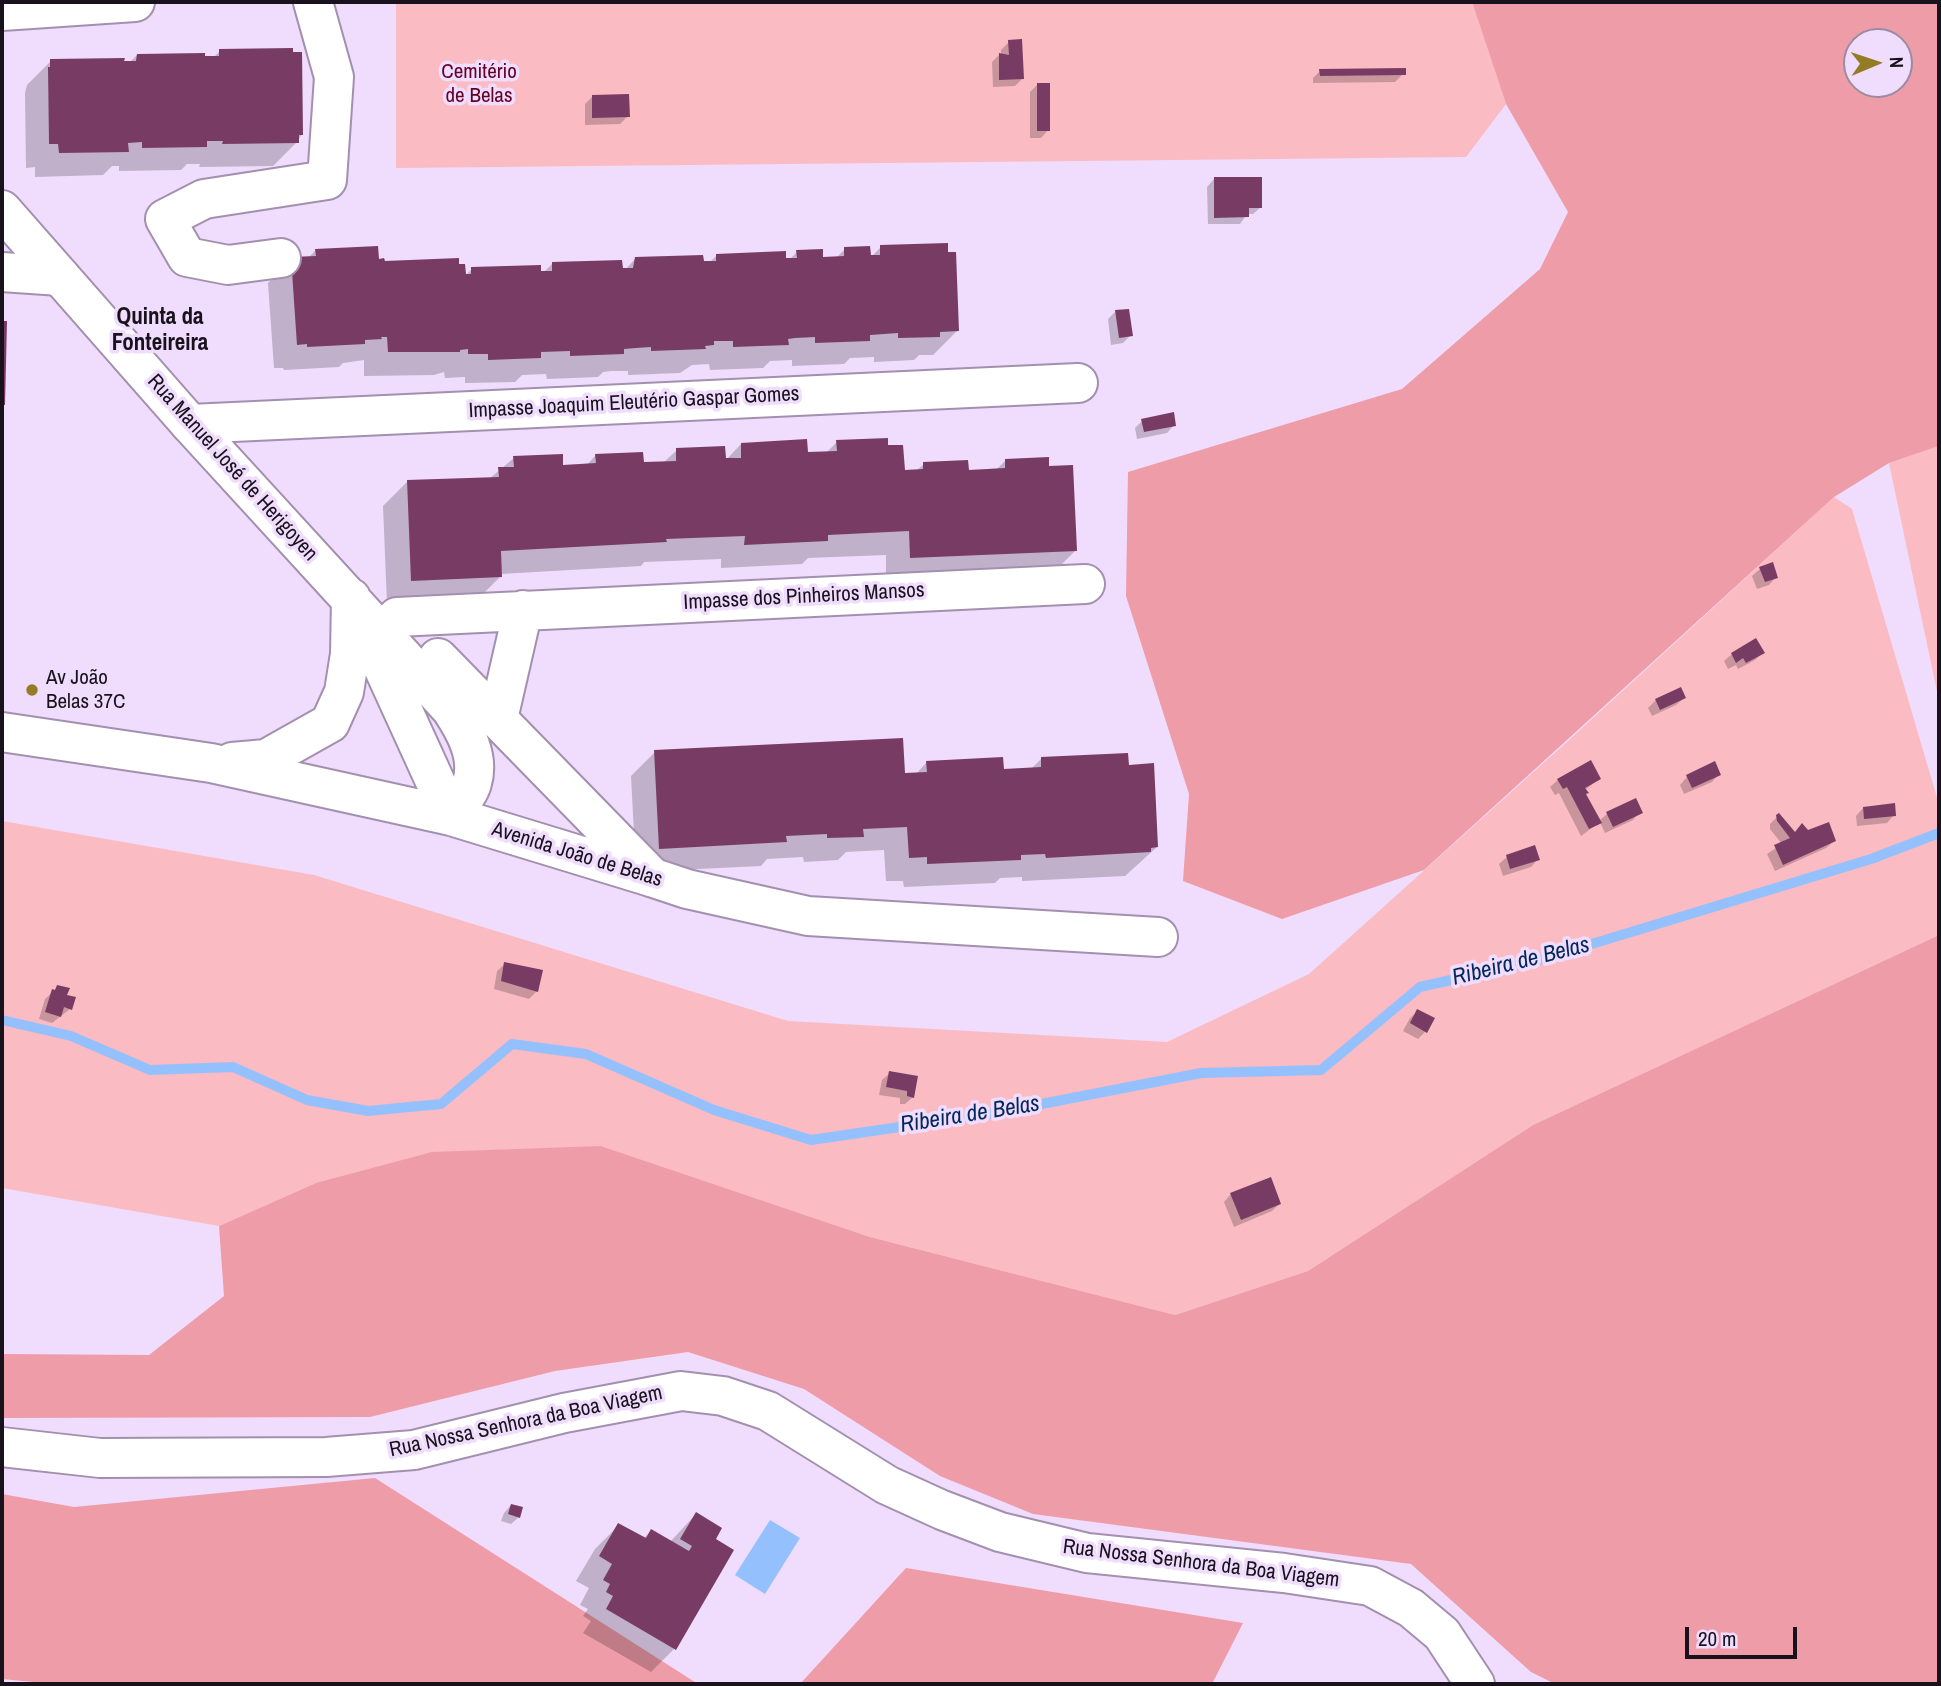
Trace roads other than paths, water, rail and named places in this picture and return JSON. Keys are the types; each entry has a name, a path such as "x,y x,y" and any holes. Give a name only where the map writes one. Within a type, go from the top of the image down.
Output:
{"street":[{"path":"2,11 135,2"},
{"path":"281,258 228,265 187,257 165,219 204,199 327,180 334,76 313,2"},
{"name":"Rua Manuel José de Herigoyen","path":"2,210 190,424 451,709 464,729 475,761 472,784 451,816"},
{"path":"2,272 60,276"},
{"name":"Impasse Joaquim Eleutério Gaspar Gomes","path":"190,424 1078,383"},
{"name":"Impasse dos Pinheiros Mansos","path":"397,617 1085,583"},
{"path":"211,763 266,759 330,723 344,692 350,654 351,598"},
{"name":"Rua Manuel José de Herigoyen","path":"351,598 397,617 651,877"},
{"path":"498,719 523,610"},
{"name":"Avenida João de Belas","path":"2,732 211,763 451,816 687,889 808,916 1158,937"},
{"name":"Rua Nossa Senhora da Boa Viagem","path":"2,1447 100,1458 326,1457 414,1450 564,1413 681,1391 723,1396 768,1411 887,1485 1000,1532 1087,1553 1284,1573 1370,1586 1411,1608 1442,1634 1475,1684"}],"water":[{"path":"770,1520 800,1538 765,1594 735,1575"}],"waterway":[{"name":"Ribeira de Belas","path":"2,1020 71,1036 150,1070 233,1067 307,1100 368,1111 441,1104 512,1044 586,1054 714,1110 811,1140 995,1113 1201,1073 1321,1070 1420,987 1539,960 1871,859 1939,833"}],"place":[{"name":"Av João Belas 37C","path":"32,690"}],"district":[{"name":"Quinta da Fonteireira","path":"160,331"}],"park label":[{"name":"Cemitério de Belas","path":"479,84"}]}
